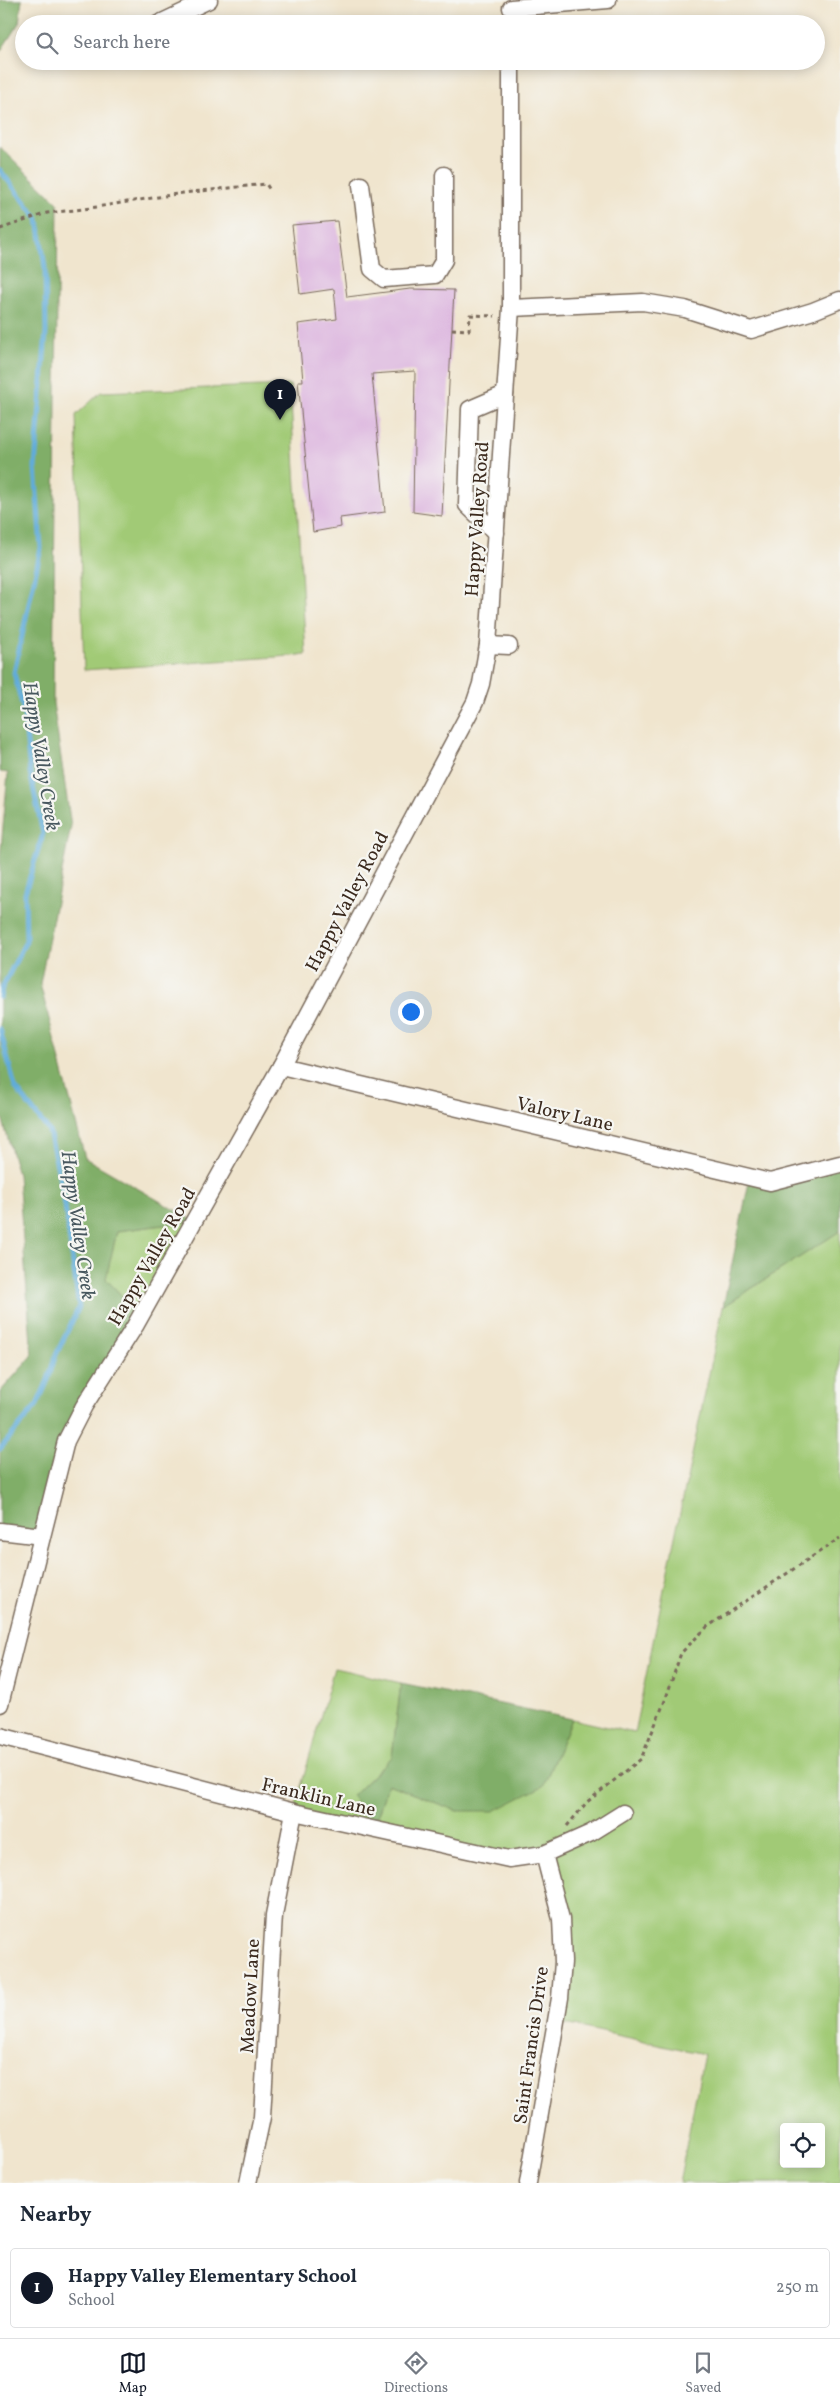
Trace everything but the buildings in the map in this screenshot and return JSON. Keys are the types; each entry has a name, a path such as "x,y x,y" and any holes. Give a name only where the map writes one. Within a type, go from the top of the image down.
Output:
{"street":[{"path":"177,15 209,0"},
{"path":"511,11 608,0"},
{"name":"Happy Valley Road","path":"0,1704 66,1441 84,1406 135,1326 280,1066 475,702 481,684 488,645 511,312 511,70"},
{"path":"361,185 372,269 384,279 435,275 444,260 444,175"},
{"path":"511,312 643,302 685,309 751,330 813,311 840,300"},
{"path":"496,533 467,505 470,409 505,394"},
{"path":"488,645 509,646"},
{"name":"Valory Lane","path":"280,1066 770,1182 840,1164"},
{"path":"0,1531 42,1536"},
{"name":"Franklin Lane","path":"0,1736 294,1812 509,1860 544,1854 591,1833 623,1813"},
{"name":"Meadow Lane","path":"248,2183 262,2117 274,1915 294,1812"},
{"name":"Saint Francis Drive","path":"528,2183 558,2006 563,1962 561,1920 544,1854"}],"path":[{"path":"0,229 47,213 84,210 183,193 266,184 270,190"},
{"path":"452,329 469,330 470,315 511,312"},
{"path":"562,1831 587,1802 641,1759 666,1698 681,1653 707,1628 840,1538"}],"green space":[{"path":"0,0 22,0 20,15 15,15 15,29 0,52"},
{"path":"0,147 58,203 53,703 71,826 40,984 85,1158 194,1221 117,1231 106,1279 141,1316 84,1406 42,1536 0,1531 0,1392 32,1356 18,1175 0,1110 0,859 8,773 0,772"},
{"path":"290,385 306,655 84,670 76,415 101,392"},
{"path":"840,1164 840,1231 723,1307 750,1177"},
{"path":"194,1221 141,1316 105,1279 117,1231"},
{"path":"840,1231 840,2183 679,2183 704,2054 556,2022 563,1962 544,1854 509,1859 294,1812 334,1668 401,1683 392,1757 352,1796 373,1829 388,1784 457,1811 543,1786 572,1719 634,1733 723,1307"},
{"path":"401,1683 572,1719 543,1786 494,1811 457,1811 388,1784 373,1829 352,1796 392,1757"}],"waterway":[{"name":"Happy Valley Creek","path":"0,170 38,219 45,268 46,332 35,467 41,548 14,673 24,713 30,772 43,834 25,893 26,941 2,988 0,997"},
{"name":"Happy Valley Creek","path":"0,1029 15,1087 49,1131 63,1192 79,1307 55,1357 48,1380 37,1405 0,1449"}],"place":[{"name":"Happy Valley Elementary School","path":"280,420"}]}
